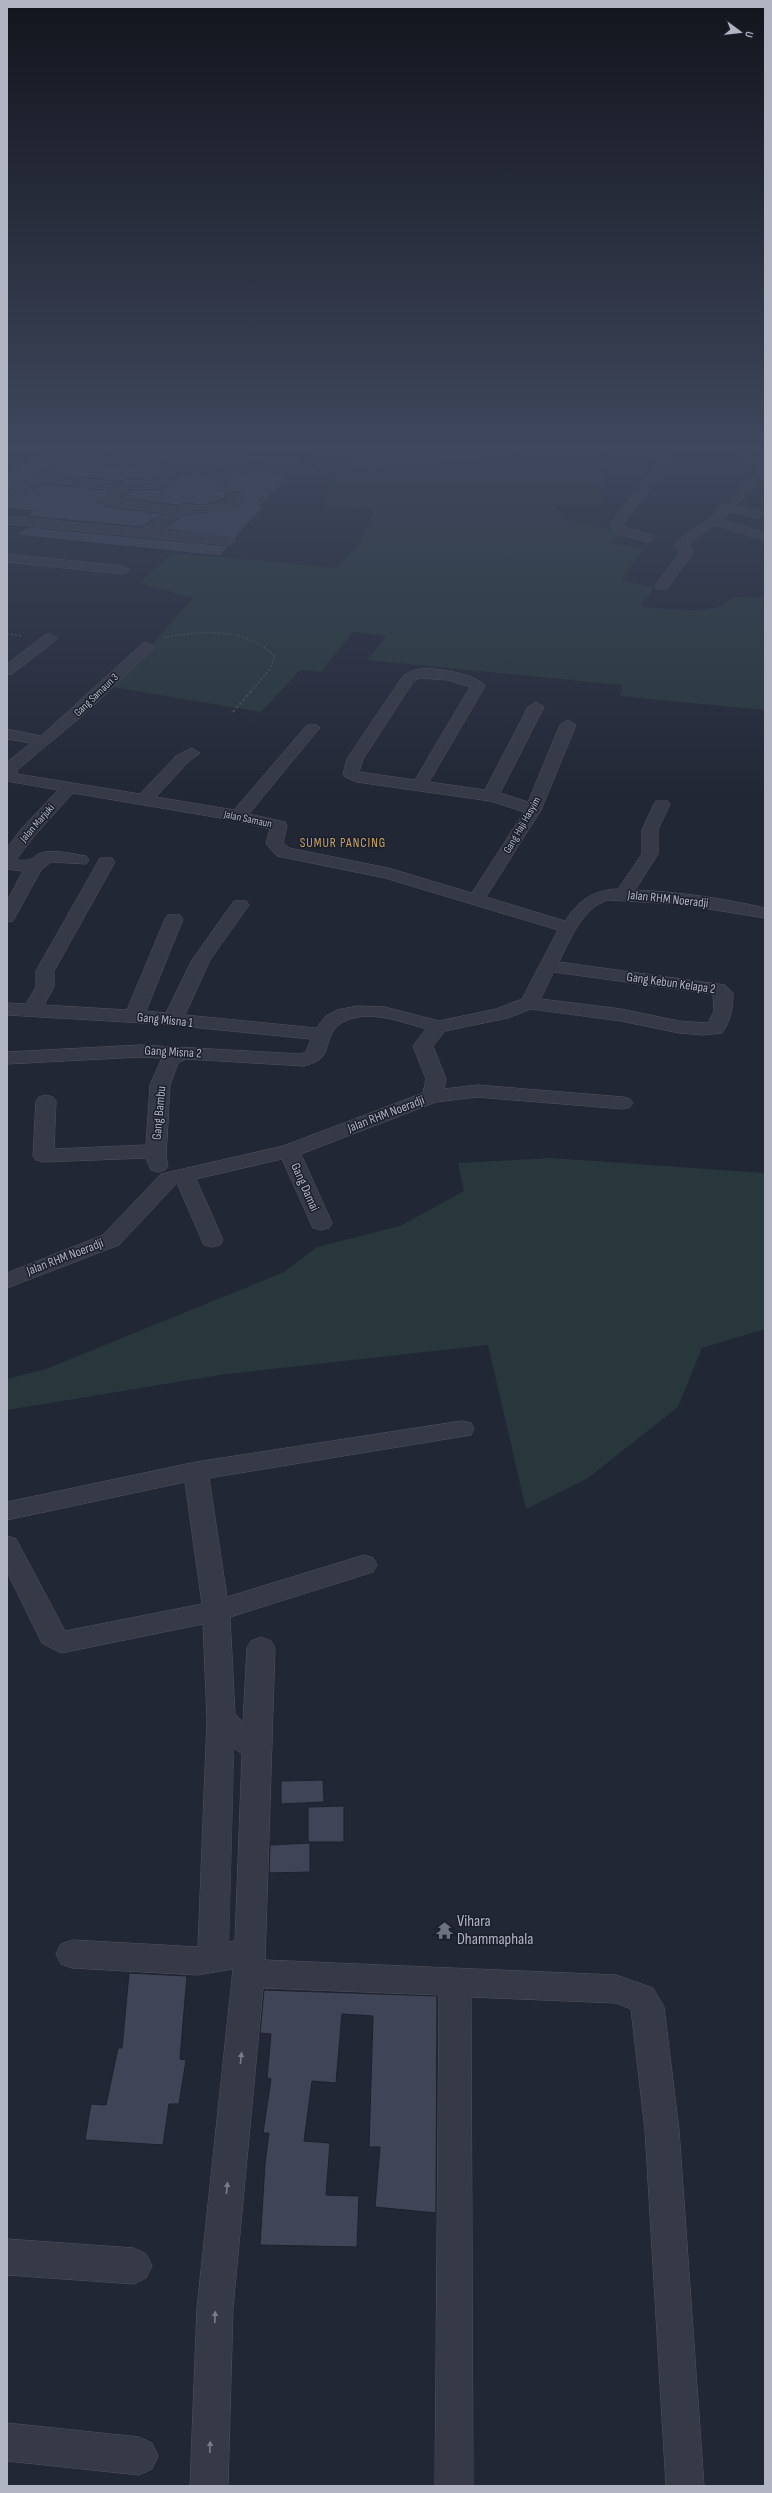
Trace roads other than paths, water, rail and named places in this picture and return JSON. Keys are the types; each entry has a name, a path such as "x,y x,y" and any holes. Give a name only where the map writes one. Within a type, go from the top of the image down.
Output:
{"street":[{"path":"78,565 123,570"},
{"path":"662,586 677,565"},
{"path":"7,671 50,638"},
{"name":"Gang Samaun 3","path":"44,741 78,714 112,678 147,647"},
{"path":"419,786 478,686 471,681 429,674 416,674 408,680 355,759 351,774 419,786 491,795 519,803 533,810"},
{"path":"491,795 536,707"},
{"name":"Gang Haji Hasyim","path":"477,898 533,810 568,725"},
{"path":"238,816 312,728"},
{"path":"7,734 44,741"},
{"name":"Jalan Samaun","path":"44,741 9,768 9,777 238,816 279,826 274,844 283,852 388,873 477,898 567,927"},
{"path":"143,801 182,759 192,753"},
{"name":"Jalan Marjuki","path":"7,860 28,832 69,788"},
{"path":"624,893 650,854 650,830 662,804"},
{"path":"7,917 34,867 47,857 80,860"},
{"path":"32,1010 44,987 45,971 106,862"},
{"path":"7,864 34,867"},
{"name":"Jalan RHM Noeradji","path":"529,1003 549,966 567,927 596,898 624,893 743,907 765,913"},
{"path":"173,1019 201,960 240,905"},
{"path":"134,1017 174,919"},
{"name":"Gang Kebun Kelapa 2","path":"529,1003 614,1014 660,1024 715,1029 723,1011 724,993 718,989 549,966"},
{"path":"438,1027 501,1014 529,1003"},
{"name":"Gang Misna 1","path":"7,1009 173,1019 322,1034"},
{"name":"Gang Misna 2","path":"7,1058 140,1051 304,1060 314,1055 322,1034 332,1020 345,1014 367,1011 401,1017 438,1027"},
{"name":"Jalan RHM Noeradji","path":"7,1281 111,1240 176,1177 289,1151 432,1096 436,1079 423,1046 438,1027"},
{"name":"Gang Bambu","path":"183,1053 170,1060 160,1085 156,1151 158,1165 176,1177 212,1240"},
{"path":"432,1096 477,1091 623,1103"},
{"path":"46,1101 43,1156 156,1151"},
{"name":"Gang Damai","path":"289,1151 321,1223"},
{"path":"7,1511 196,1471 462,1429"},
{"path":"196,1471 216,1611 241,1736 250,1963 215,2308 209,2486"},
{"path":"7,1546 52,1636 61,1642 216,1611 364,1565"},
{"path":"212,1959 241,1736 262,1648"},
{"path":"72,1954 197,1961 212,1959 455,1981 616,1989 642,1998 648,2007 662,2130 685,2486"},
{"path":"454,2486 455,1981"},
{"path":"7,2257 134,2266"},
{"path":"7,2442 139,2456"}],"place":[{"name":"Vihara Dhammaphala","path":"444,1930"}],"district":[{"name":"SUMUR PANCING","path":"343,843"}]}
